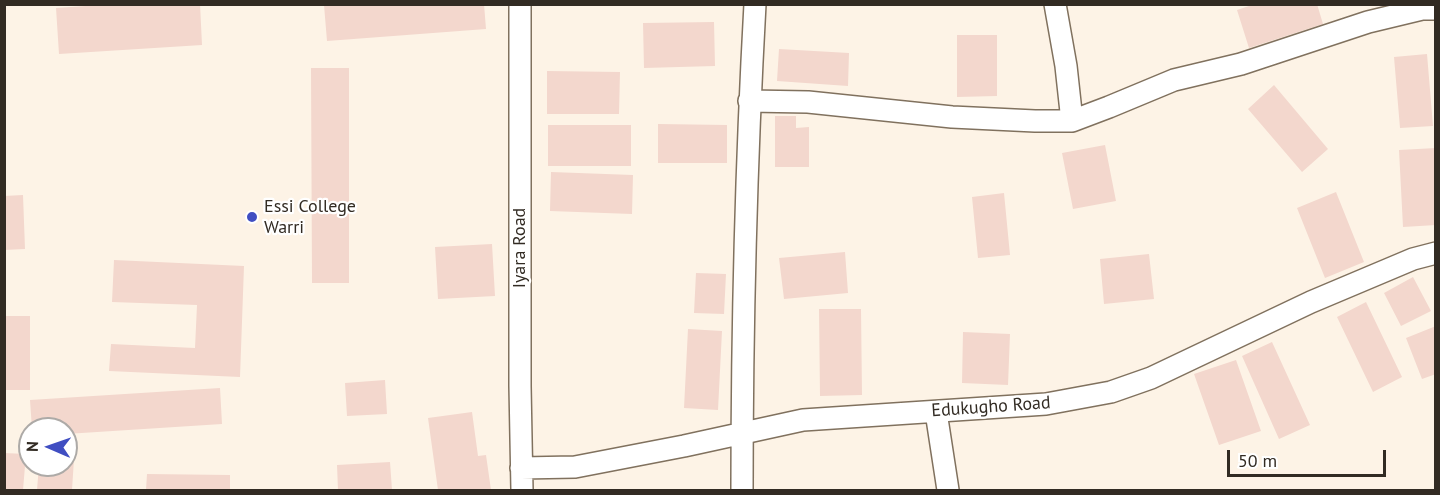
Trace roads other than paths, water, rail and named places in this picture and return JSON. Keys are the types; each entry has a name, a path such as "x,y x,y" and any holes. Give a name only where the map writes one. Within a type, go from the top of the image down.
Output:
{"street":[{"name":"Iyara Road","path":"520,4 522,490"},
{"path":"742,490 743,321 749,101 755,4"},
{"path":"1055,4 1066,66 1072,121"},
{"path":"749,101 808,102 952,117 1072,121 1174,80 1241,64 1368,22 1422,9 1436,9"},
{"name":"Edukugho Road","path":"521,468 574,466 684,446 803,420 1046,404 1111,392 1151,378 1311,302 1413,259 1436,253"},
{"path":"936,412 948,490"}],"place":[{"name":"Essi College Warri","path":"252,217"}]}
